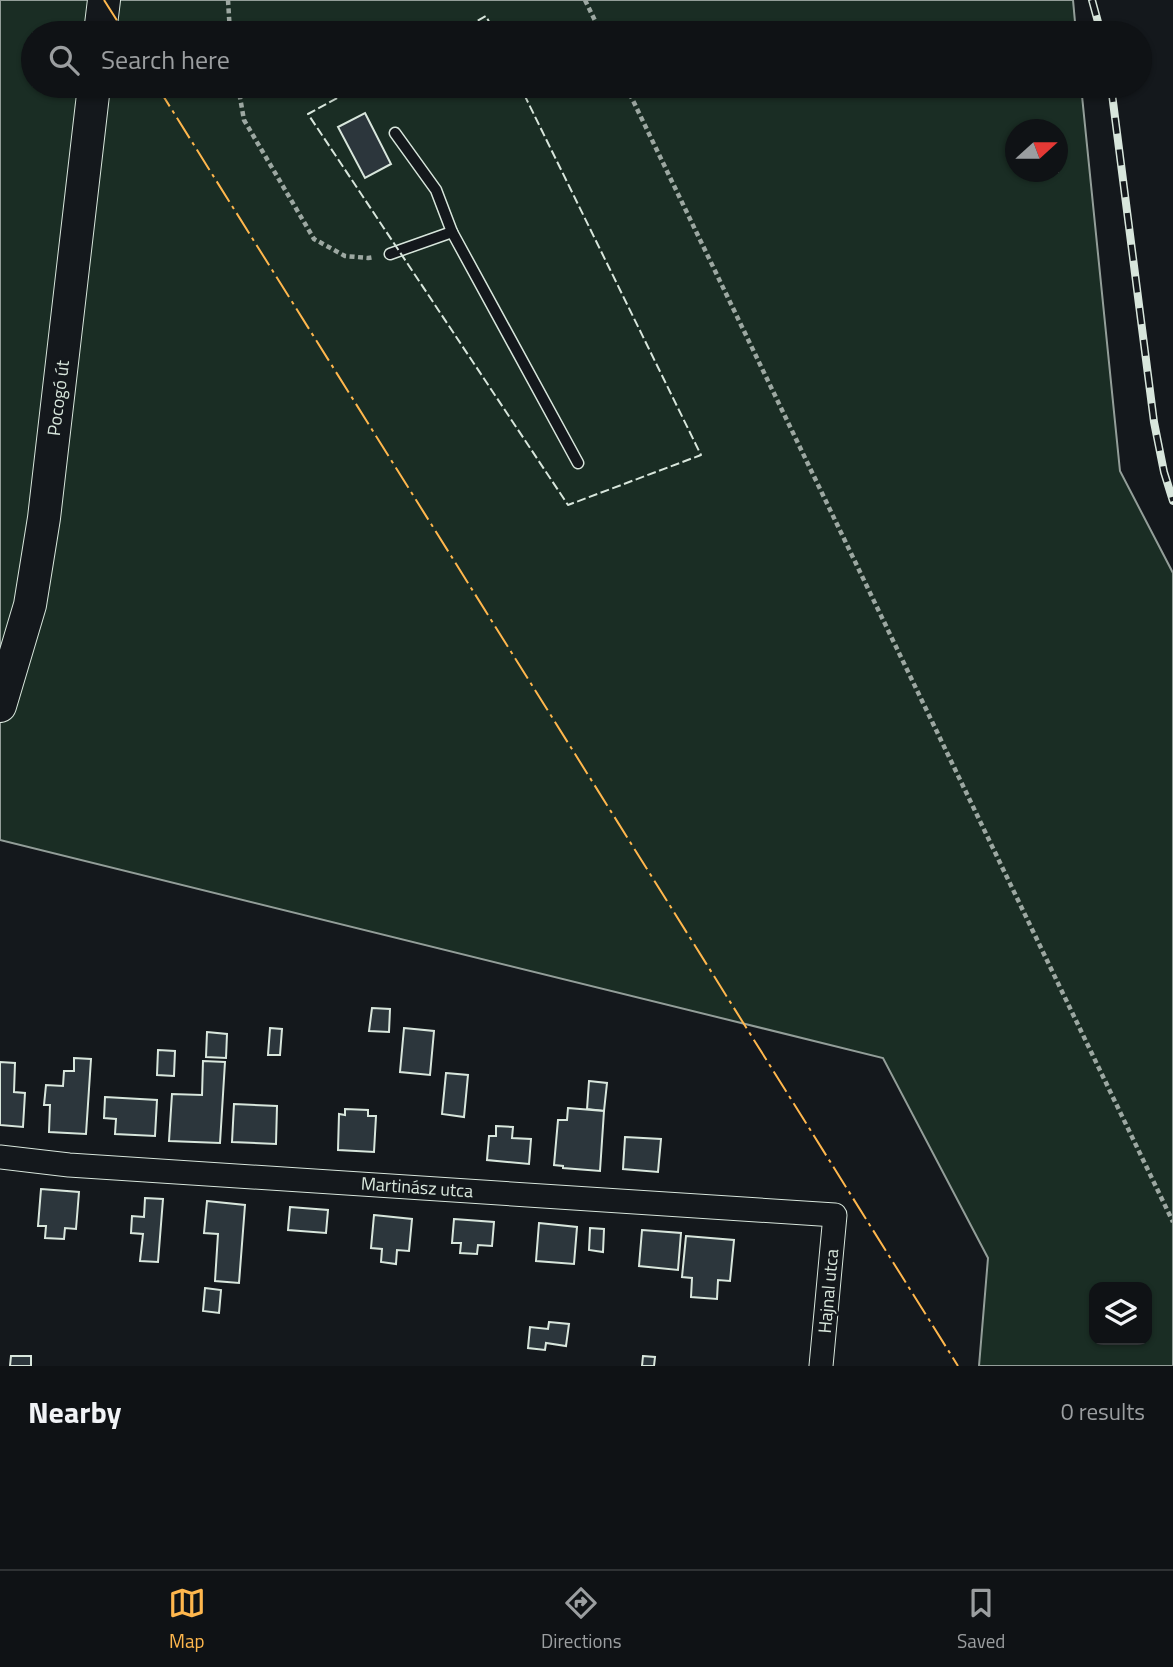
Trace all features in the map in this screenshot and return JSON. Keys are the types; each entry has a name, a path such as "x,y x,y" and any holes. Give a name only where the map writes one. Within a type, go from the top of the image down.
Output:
{"main road":[{"path":"101,21 104,0"},
{"name":"Pocogó út","path":"0,706 30,605 44,518 93,98"}],"street":[{"name":"Martinász utca","path":"0,1157 83,1166 835,1215"},
{"name":"Hajnal utca","path":"821,1366 835,1215"}],"lane":[{"path":"395,133 436,190 453,232 578,463"},
{"path":"390,254 453,232"}],"path":[{"path":"228,0 229,21"},
{"path":"585,0 595,21"},
{"path":"240,98 244,120 314,239 345,256 368,258 390,254"},
{"path":"632,98 1173,1222"}],"green space":[{"path":"0,0 1073,0 1075,21 21,21 21,98 1082,98 1120,471 1173,573 1173,1366 979,1366 988,1258 883,1058 0,840"}],"building":[{"path":"365,113 391,164 365,178 338,127"},
{"path":"372,1008 390,1009 389,1032 369,1031"},
{"path":"270,1028 282,1029 280,1055 268,1055"},
{"path":"404,1028 434,1031 430,1075 400,1072"},
{"path":"207,1032 227,1034 226,1058 206,1057"},
{"path":"158,1050 175,1051 174,1076 157,1075"},
{"path":"74,1058 91,1059 86,1134 49,1132 50,1105 44,1105 46,1085 63,1086 64,1071 74,1071"},
{"path":"203,1061 225,1062 220,1143 169,1141 172,1094 202,1095"},
{"path":"0,1062 15,1063 14,1092 25,1093 23,1127 0,1125"},
{"path":"446,1073 468,1075 464,1117 442,1114"},
{"path":"589,1081 607,1083 604,1111 587,1109"},
{"path":"105,1097 157,1100 155,1136 115,1134 116,1119 104,1118"},
{"path":"234,1104 277,1106 276,1144 232,1142"},
{"path":"568,1108 604,1111 600,1171 554,1165 558,1120 567,1120"},
{"path":"345,1109 368,1110 368,1116 376,1116 374,1152 338,1150 339,1114 345,1115"},
{"path":"496,1126 513,1127 512,1138 531,1139 529,1164 487,1160 489,1136 496,1136"},
{"path":"625,1137 661,1139 658,1172 623,1169"},
{"path":"41,1189 79,1192 76,1229 65,1228 64,1239 45,1238 46,1226 38,1226"},
{"path":"145,1198 163,1199 158,1262 140,1261 143,1234 131,1233 132,1216 144,1217"},
{"path":"207,1201 245,1205 239,1283 215,1281 218,1234 204,1233"},
{"path":"290,1207 328,1210 326,1233 288,1230"},
{"path":"374,1215 412,1219 409,1251 397,1250 396,1264 381,1262 382,1249 371,1248"},
{"path":"454,1219 494,1222 492,1246 478,1245 477,1254 460,1253 461,1243 452,1243"},
{"path":"539,1223 577,1227 574,1264 536,1261"},
{"path":"590,1228 604,1229 603,1252 589,1250"},
{"path":"642,1230 681,1233 678,1270 639,1266"},
{"path":"686,1236 734,1240 730,1281 718,1280 717,1299 691,1297 692,1278 682,1277"},
{"path":"205,1288 221,1290 219,1313 203,1311"},
{"path":"549,1322 569,1324 566,1346 546,1343 545,1350 528,1348 530,1327 548,1329"},
{"path":"11,1356 31,1356 31,1366 10,1366"},
{"path":"643,1356 655,1357 654,1366 642,1366"}],"railway":[{"path":"1092,0 1098,21"},
{"path":"1113,98 1154,422 1173,501"}],"fence":[{"path":"477,21 486,16 489,21"},
{"path":"337,98 308,114 568,505 701,455 526,98"}],"power":[{"path":"104,0 117,21"},
{"path":"165,98 958,1366"}]}
